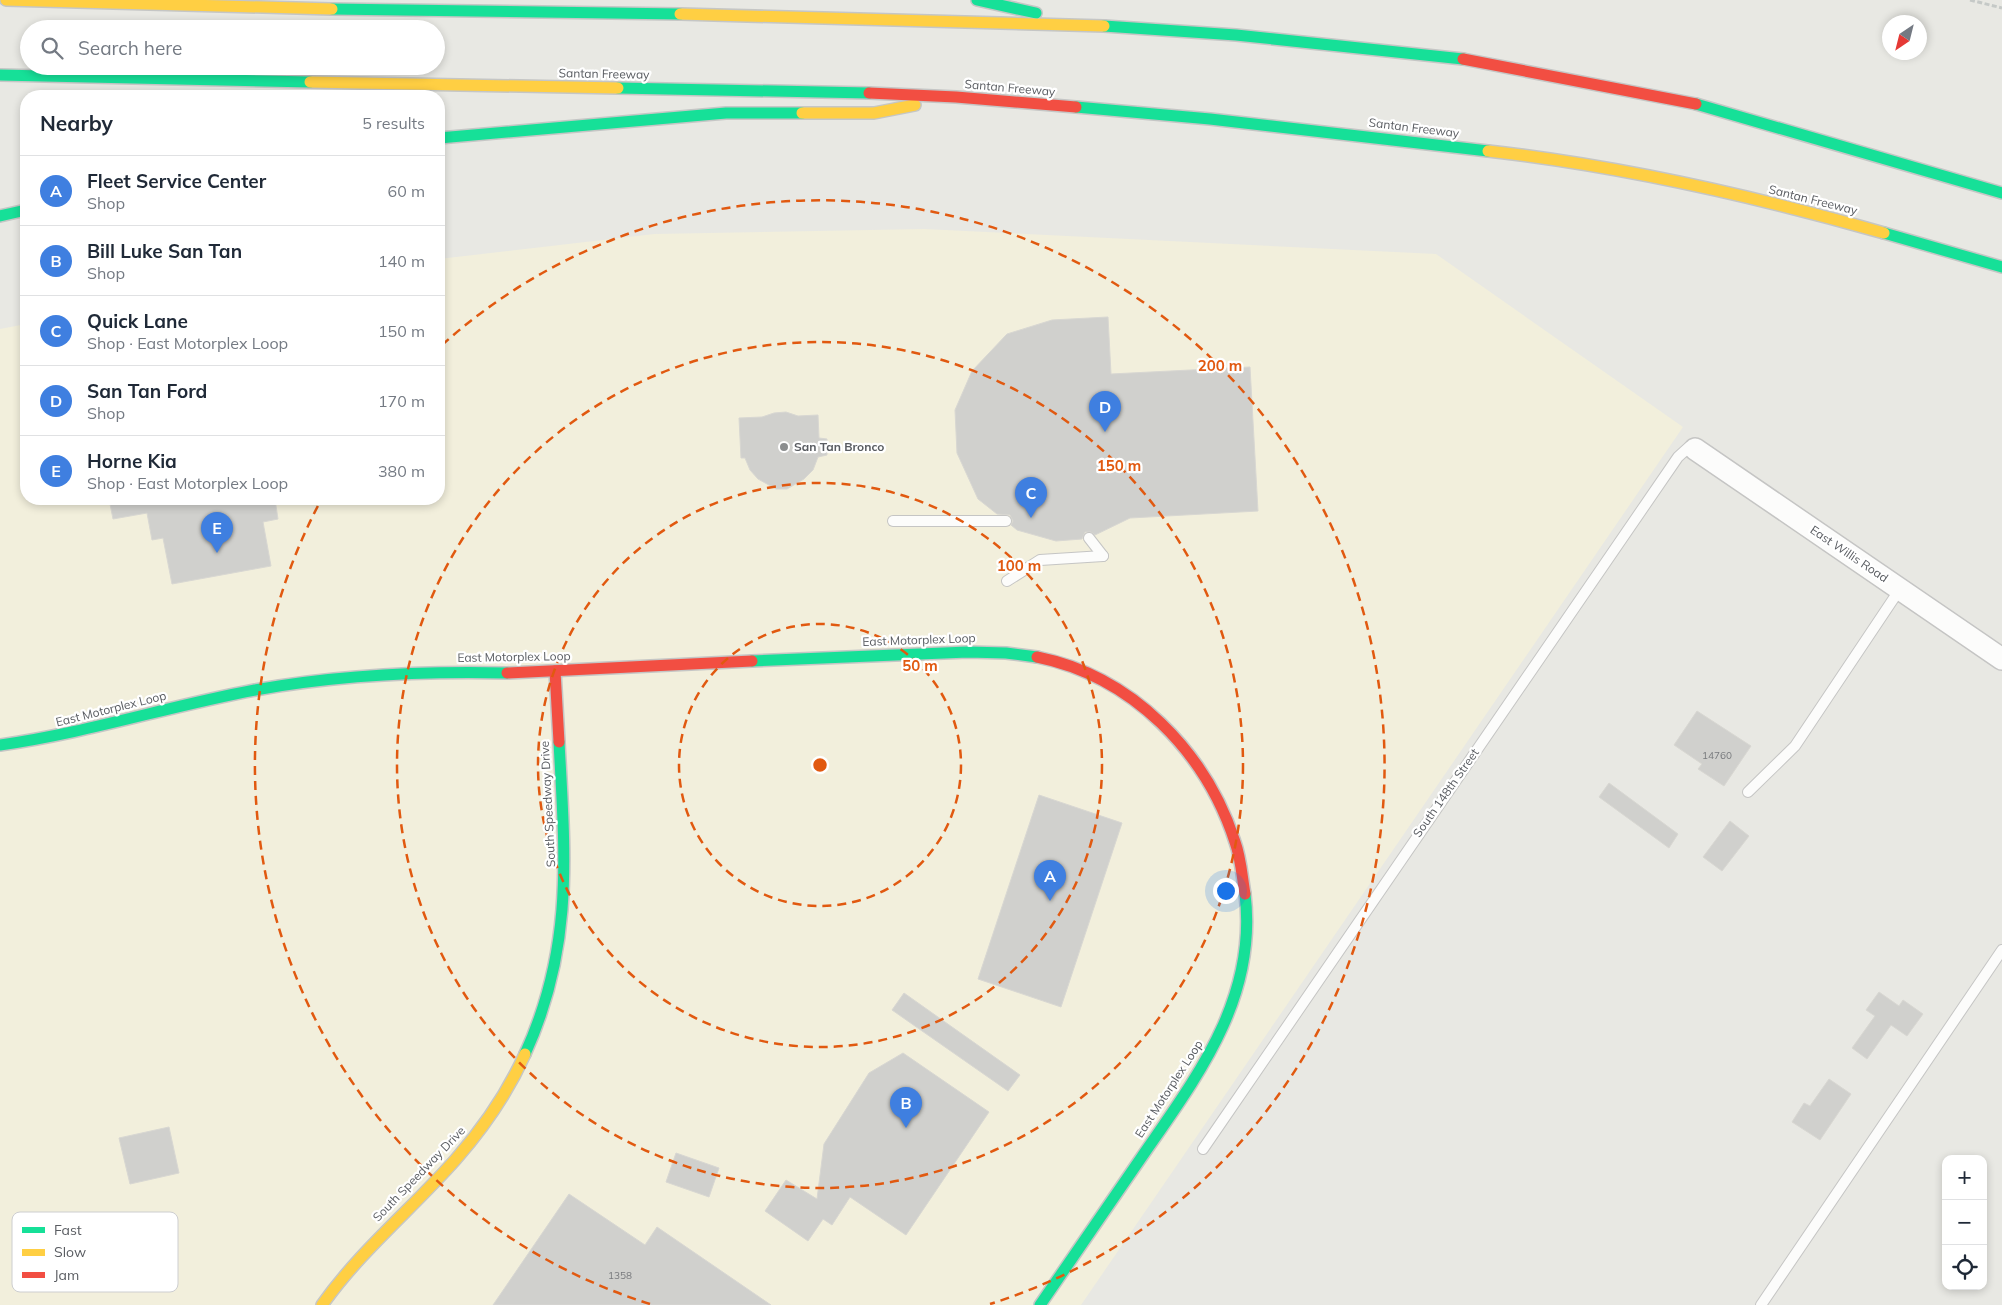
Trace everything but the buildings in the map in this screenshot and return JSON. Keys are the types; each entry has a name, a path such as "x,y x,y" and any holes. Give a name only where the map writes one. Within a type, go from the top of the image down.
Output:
{"main road":[{"path":"6,0 364,10 600,12 1083,25 1236,36 1469,60 1693,103 2002,193"},
{"path":"977,0 989,1 1083,25"},
{"name":"Santan Freeway","path":"0,75 498,86 805,90 956,97 1210,119 1505,153 1663,178 1828,217 2002,267"},
{"path":"445,137 726,113 874,113 956,97"},
{"path":"0,216 20,211"},
{"name":"East Motorplex Loop","path":"0,745 43,740 167,709 291,684 427,672 555,672 901,654 1017,653 1070,665 1099,678 1132,698 1166,727 1208,776 1228,819 1244,874 1246,906 1245,940 1232,1007 1205,1063 1040,1305"},
{"name":"South Speedway Drive","path":"322,1305 356,1259 474,1139 492,1113 525,1056 546,1001 562,928 566,869 555,672"}],"street":[{"name":"East Willis Road","path":"1695,449 2002,659"}],"lane":[{"name":"South 148th Street","path":"1203,1149 1678,457 1689,447 1695,449"},
{"path":"893,521 1006,521"},
{"path":"1007,581 1040,560 1103,556 1089,538"},
{"path":"1748,792 1795,746 1900,589"},
{"path":"1761,1305 2002,950"}],"path":[{"path":"1970,0 2002,8"}],"shaded area":[{"path":"924,229 1436,254 1683,427 1081,1305 0,1305 0,329 20,325 20,505 445,505 445,258 654,234"}],"traffic: fast":[{"path":"977,0 1036,13"},
{"path":"332,9 680,14"},
{"path":"1104,26 1236,35 1463,59"},
{"path":"0,75 310,82"},
{"path":"618,88 869,93"},
{"path":"1696,104 2002,193"},
{"path":"1076,107 1210,119 1488,151"},
{"path":"445,137 726,113 802,113"},
{"path":"0,216 20,211"},
{"path":"1884,233 2002,267"},
{"path":"752,661 968,652 1006,653 1037,657"},
{"path":"0,745 64,734 223,696 286,685 381,675 507,673"},
{"path":"525,1054 541,1015 552,976 559,938 564,862 559,742"},
{"path":"1040,1305 1182,1098 1202,1067 1218,1035 1232,1003 1242,968 1247,932 1245,894"}],"traffic: slow":[{"path":"6,0 332,9"},
{"path":"680,14 1104,26"},
{"path":"310,82 618,88"},
{"path":"802,113 874,113 915,105"},
{"path":"1488,151 1588,165 1688,184 1835,219 1884,233"},
{"path":"322,1305 353,1266 466,1147 486,1122 525,1054"}],"traffic: jam":[{"path":"1463,59 1696,104"},
{"path":"869,93 956,97 1076,107"},
{"path":"1037,657 1072,667 1104,681 1134,700 1161,723 1185,749 1205,778 1222,809 1237,848 1245,894"},
{"path":"507,673 752,661"},
{"path":"555,671 559,742"}],"place":[{"name":"San Tan Ford","path":"1105,432"},
{"name":"San Tan Bronco","path":"784,447"},
{"name":"Quick Lane","path":"1031,518"},
{"name":"Horne Kia","path":"217,553"},
{"name":"Fleet Service Center","path":"1050,901"},
{"name":"Bill Luke San Tan","path":"906,1128"}]}
